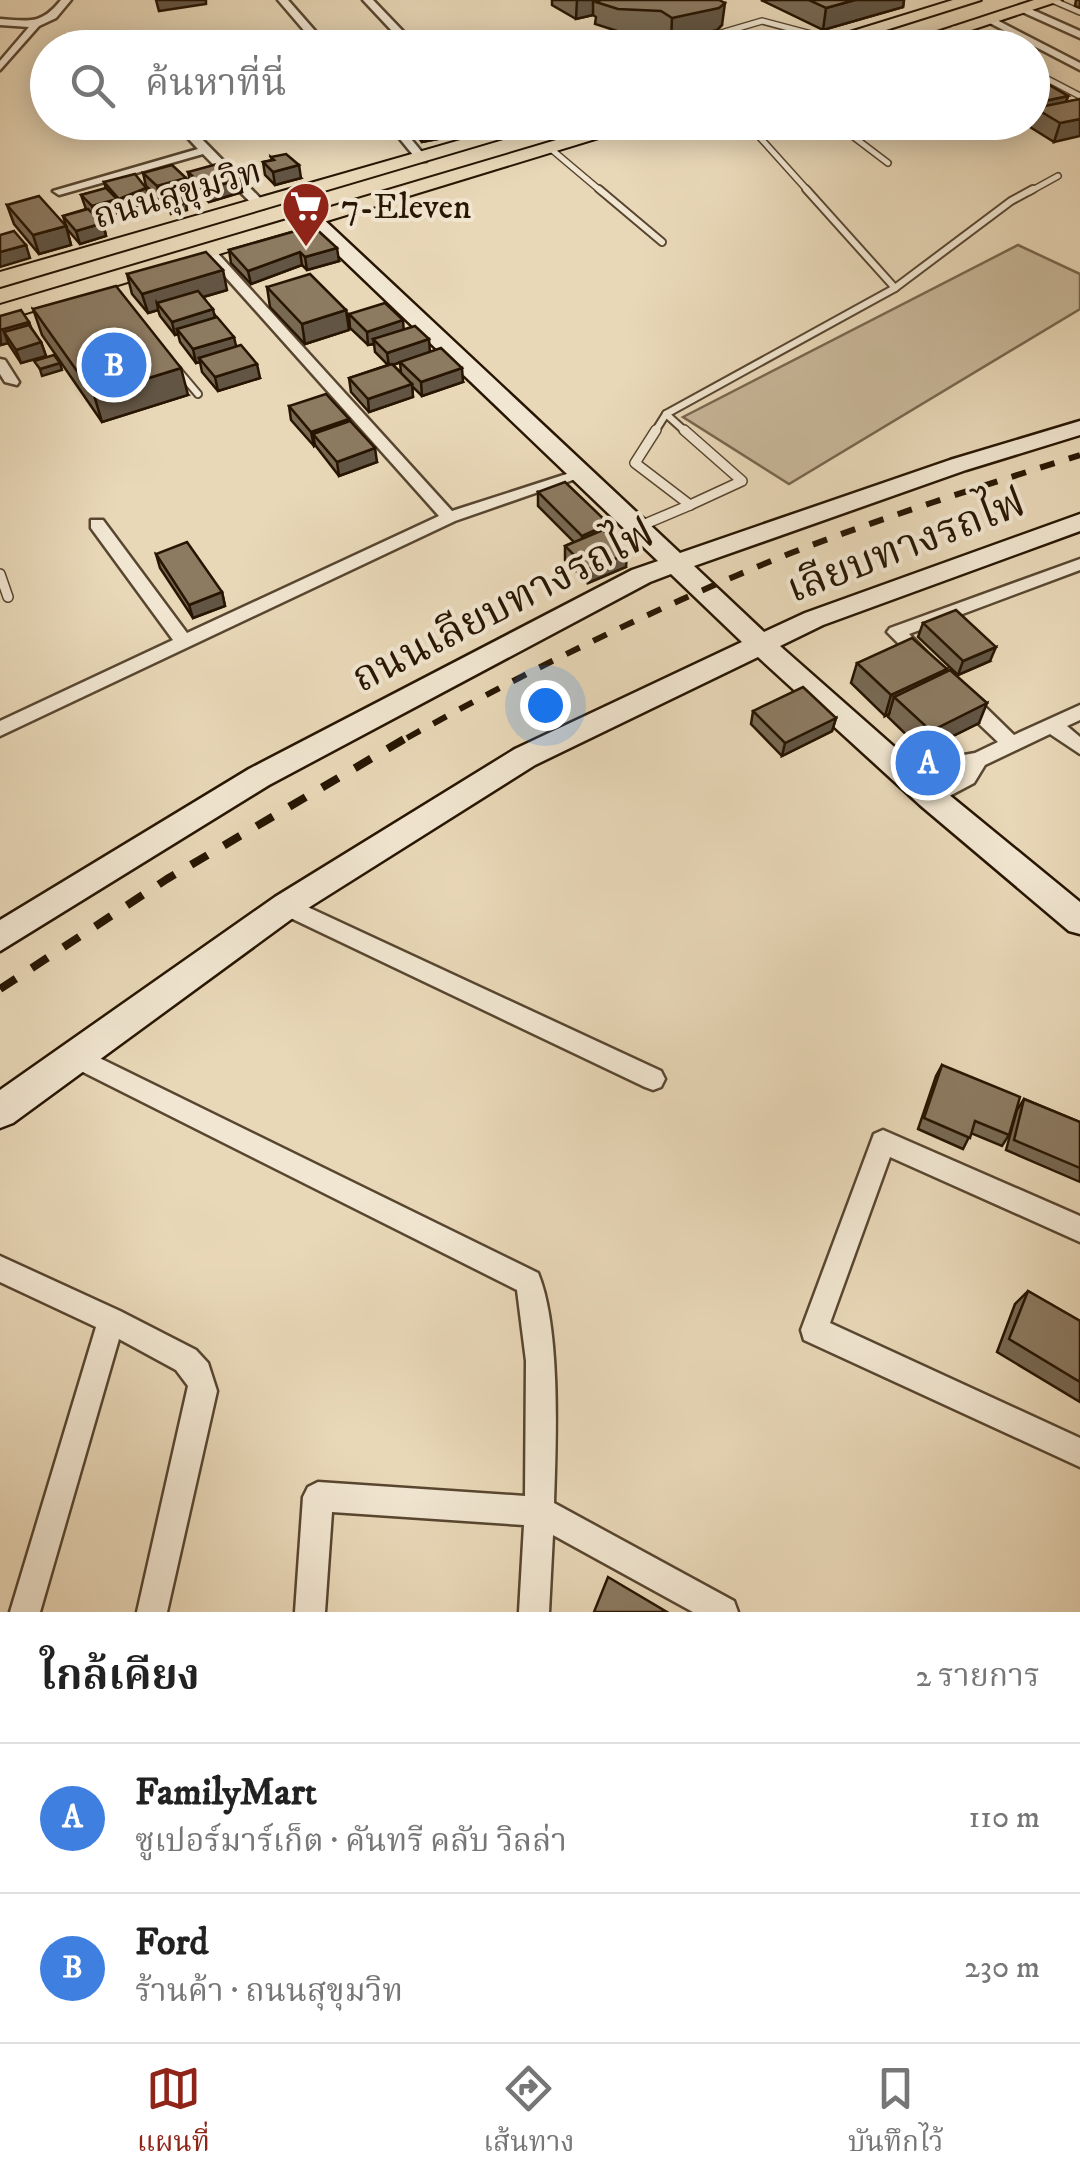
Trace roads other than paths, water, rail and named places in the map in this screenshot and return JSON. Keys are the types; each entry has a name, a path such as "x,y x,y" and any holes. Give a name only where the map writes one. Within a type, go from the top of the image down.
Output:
{"highway":[{"path":"870,30 972,0"},
{"path":"954,30 1052,0"},
{"name":"ถนนสุขุมวิท","path":"0,280 422,158 466,140"},
{"name":"ถนนสุขุมวิท","path":"0,313 111,288 210,251 581,140"}],"street":[{"path":"31,30 53,16 66,0"},
{"path":"284,0 310,30"},
{"path":"368,0 397,30"},
{"path":"36,24 33,17 41,8"},
{"path":"1023,9 1080,34"},
{"path":"989,19 1010,30"},
{"path":"0,22 36,24"},
{"path":"0,67 30,31"},
{"path":"1050,51 1080,66"},
{"path":"196,140 260,205"},
{"path":"406,140 422,158"},
{"path":"59,191 206,150"},
{"path":"313,220 443,353 582,474 759,643 923,789 1080,921"},
{"path":"210,251 450,518"},
{"path":"0,363 12,382"},
{"path":"334,389 351,383"},
{"name":"ถนนเลียบทางรถไฟ","path":"0,937 259,777 640,576 958,465 1080,428"},
{"path":"0,730 450,518 582,474"},
{"name":"เลียบทางรถไฟ","path":"759,643 1080,522"},
{"path":"98,524 184,642"},
{"path":"940,674 896,632 1080,564"},
{"path":"0,1111 286,906 525,757 759,643"},
{"path":"954,688 1012,743"},
{"path":"923,789 967,778 978,760 1080,712"},
{"path":"1052,725 1080,748"},
{"path":"286,906 653,1079"},
{"path":"74,1057 529,1282 538,1325 539,1511 534,1612"},
{"path":"1080,1229 882,1142 814,1330 1080,1454"},
{"path":"0,1269 111,1320 196,1366 203,1391 152,1612"},
{"path":"25,1612 111,1320"},
{"path":"310,1612 318,1497 539,1511 723,1612"}],"lane":[{"path":"1052,0 1080,12"},
{"path":"731,30 762,21 794,30"},
{"path":"1050,80 1080,96"},
{"path":"763,140 895,288"},
{"path":"858,140 888,163"},
{"path":"551,149 662,242"},
{"path":"690,505 635,462 666,414 895,288 1011,201 1058,176"},
{"path":"173,364 198,394"},
{"path":"638,527 742,481 666,414"},
{"path":"0,574 8,597"}],"railway":[{"path":"407,738 596,640 742,573 863,526 1080,455"},
{"path":"0,989 167,879 411,735"}],"place":[{"name":"7-Eleven","path":"306,248"},
{"name":"Ford","path":"114,365"},
{"name":"FamilyMart","path":"928,763"}]}
